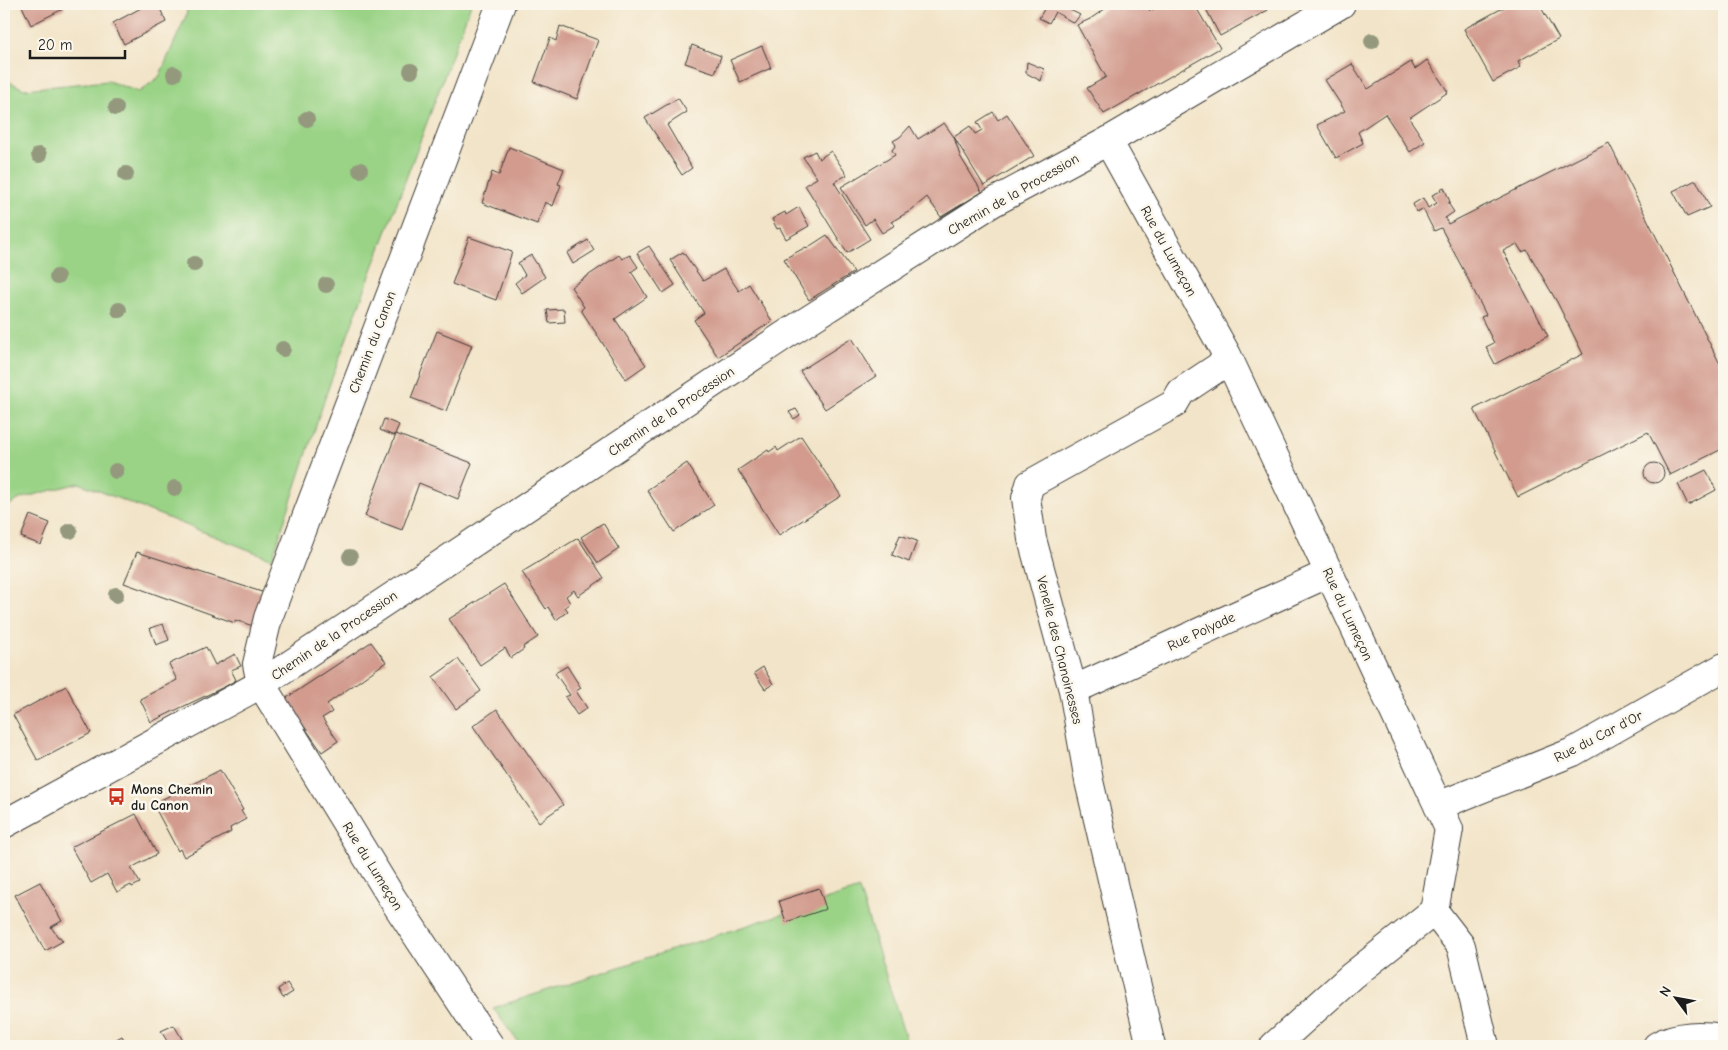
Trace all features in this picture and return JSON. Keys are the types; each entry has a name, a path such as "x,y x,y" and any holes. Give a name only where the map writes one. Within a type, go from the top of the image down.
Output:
{"street":[{"name":"Chemin du Canon","path":"260,684 257,664 268,618 501,4"},
{"name":"Chemin de la Procession","path":"4,824 260,684 809,320 992,204 1108,141 1341,4"},
{"name":"Rue du Lumeçon","path":"1108,141 1229,360 1449,829 1434,911"},
{"name":"Venelle des Chanoinesses","path":"1151,1046 1089,780 1073,690 1032,539 1026,498 1030,484 1174,404 1181,392 1229,360"},
{"name":"Rue Polyade","path":"1073,690 1329,573"},
{"name":"Rue du Car d'Or","path":"1438,806 1573,752 1724,667"},
{"name":"Rue du Lumeçon","path":"260,684 392,898 490,1046"},
{"path":"1274,1046 1352,976 1434,911 1461,946 1485,1046"},
{"path":"1657,1046 1663,1042 1704,1035 1724,1038"}],"green space":[{"path":"188,4 471,4 329,386 272,559 79,483 22,498 4,508 4,79 24,89 108,81 139,92 159,77 186,16"},
{"path":"859,889 908,1046 521,1046 493,1008"}],"building":[{"path":"21,4 62,4 65,8 31,25"},
{"path":"139,4 158,4 166,22 124,44 113,23 141,8"},
{"path":"1047,4 1058,6 1059,4 1070,4 1068,9 1080,15 1074,23 1055,12 1049,23 1039,18"},
{"path":"1112,4 1145,4 1150,11 1163,4 1194,4 1220,48 1104,114 1087,88 1106,77 1077,25 1090,19"},
{"path":"1207,4 1265,4 1268,10 1220,36 1205,7"},
{"path":"1510,4 1539,4 1559,39 1518,61 1521,67 1493,82 1464,29"},
{"path":"560,26 598,40 577,99 534,82 550,38 556,41"},
{"path":"692,45 721,56 715,73 685,63"},
{"path":"762,46 771,68 740,82 730,60"},
{"path":"1427,60 1448,92 1409,118 1425,142 1410,152 1385,114 1358,132 1363,143 1336,158 1317,125 1345,111 1325,80 1352,64 1368,89 1411,62 1415,69"},
{"path":"1027,62 1044,69 1041,81 1026,73"},
{"path":"678,98 687,112 667,125 692,168 682,175 645,118"},
{"path":"993,112 998,120 1007,114 1034,156 984,186 954,137 970,126 975,134 982,130 977,122"},
{"path":"944,123 954,137 960,156 982,192 941,217 927,197 910,211 891,222 895,225 882,233 873,219 865,225 841,187 895,155 892,150 896,145 893,141 900,137 910,126 918,139"},
{"path":"1609,143 1724,372 1724,448 1670,475 1648,432 1518,497 1474,409 1583,354 1557,302 1527,250 1522,252 1517,244 1503,251 1548,336 1495,364 1486,347 1494,343 1481,317 1486,315 1464,271 1441,228 1434,231 1423,209 1416,212 1413,204 1423,198 1428,208 1437,203 1432,195 1441,191 1440,189 1444,187 1450,202 1448,203 1454,212 1445,218 1448,224"},
{"path":"509,147 564,169 558,184 561,185 553,206 545,202 537,224 482,203 492,172 499,175"},
{"path":"815,151 819,159 831,151 847,175 834,182 870,239 847,253 805,185 817,178 803,157"},
{"path":"1696,180 1710,207 1687,217 1673,191"},
{"path":"799,207 809,226 786,239 780,228 777,229 772,219 785,212 786,215"},
{"path":"827,235 854,272 809,300 784,259 807,248"},
{"path":"469,237 512,252 496,300 452,284"},
{"path":"588,240 594,251 573,264 567,253"},
{"path":"649,246 675,285 663,293 637,253"},
{"path":"683,252 703,281 724,269 739,291 749,284 772,321 718,357 694,320 704,313 670,260"},
{"path":"531,255 545,277 522,293 515,283 525,275 518,263"},
{"path":"619,255 622,259 630,255 638,267 631,272 647,297 615,319 646,365 626,379 581,310 584,307 571,287"},
{"path":"564,309 565,322 549,323 547,310"},
{"path":"437,331 472,345 446,411 411,398"},
{"path":"852,338 876,376 825,409 800,371"},
{"path":"796,409 800,415 794,419 789,412"},
{"path":"384,419 399,425 394,436 380,430"},
{"path":"396,434 472,463 458,499 419,483 402,530 365,516"},
{"path":"801,436 841,496 779,535 738,470 768,450 769,452 776,447 778,451"},
{"path":"687,463 714,505 674,532 647,490"},
{"path":"1654,463 1661,466 1664,473 1661,480 1654,483 1647,480 1644,473 1647,466"},
{"path":"1706,470 1716,490 1688,505 1678,484"},
{"path":"30,515 50,523 41,545 21,537"},
{"path":"603,523 619,549 598,563 581,537"},
{"path":"900,535 917,541 909,562 892,555"},
{"path":"578,538 604,578 578,596 574,590 566,596 570,603 565,607 568,611 556,620 548,607 546,609 522,572"},
{"path":"137,552 265,593 253,626 235,620 235,623 124,583"},
{"path":"504,584 538,637 511,658 505,648 480,665 449,619"},
{"path":"163,624 169,640 156,645 150,628"},
{"path":"371,642 386,662 327,704 332,712 322,718 338,741 322,752 285,699"},
{"path":"206,647 215,665 235,654 241,666 231,670 236,680 151,722 140,699 177,680 169,664"},
{"path":"458,659 481,691 456,709 433,677"},
{"path":"567,666 581,688 576,691 587,708 577,715 565,697 570,695 555,673"},
{"path":"763,667 773,684 765,689 754,673"},
{"path":"66,686 91,733 38,761 13,715"},
{"path":"497,709 563,805 539,822 473,726"},
{"path":"220,770 243,810 241,811 246,819 230,828 231,832 184,857 180,849 178,851 153,804"},
{"path":"136,814 157,854 131,868 140,883 117,892 107,874 91,883 71,847"},
{"path":"40,882 62,921 51,927 63,941 45,951 15,895"},
{"path":"819,888 826,909 786,922 779,901"},
{"path":"287,983 293,992 283,998 278,989"},
{"path":"174,1025 186,1046 170,1046 161,1031"},
{"path":"122,1036 127,1046 106,1045"}],"place":[{"name":"Mons Chemin du Canon","path":"117,797"}]}
